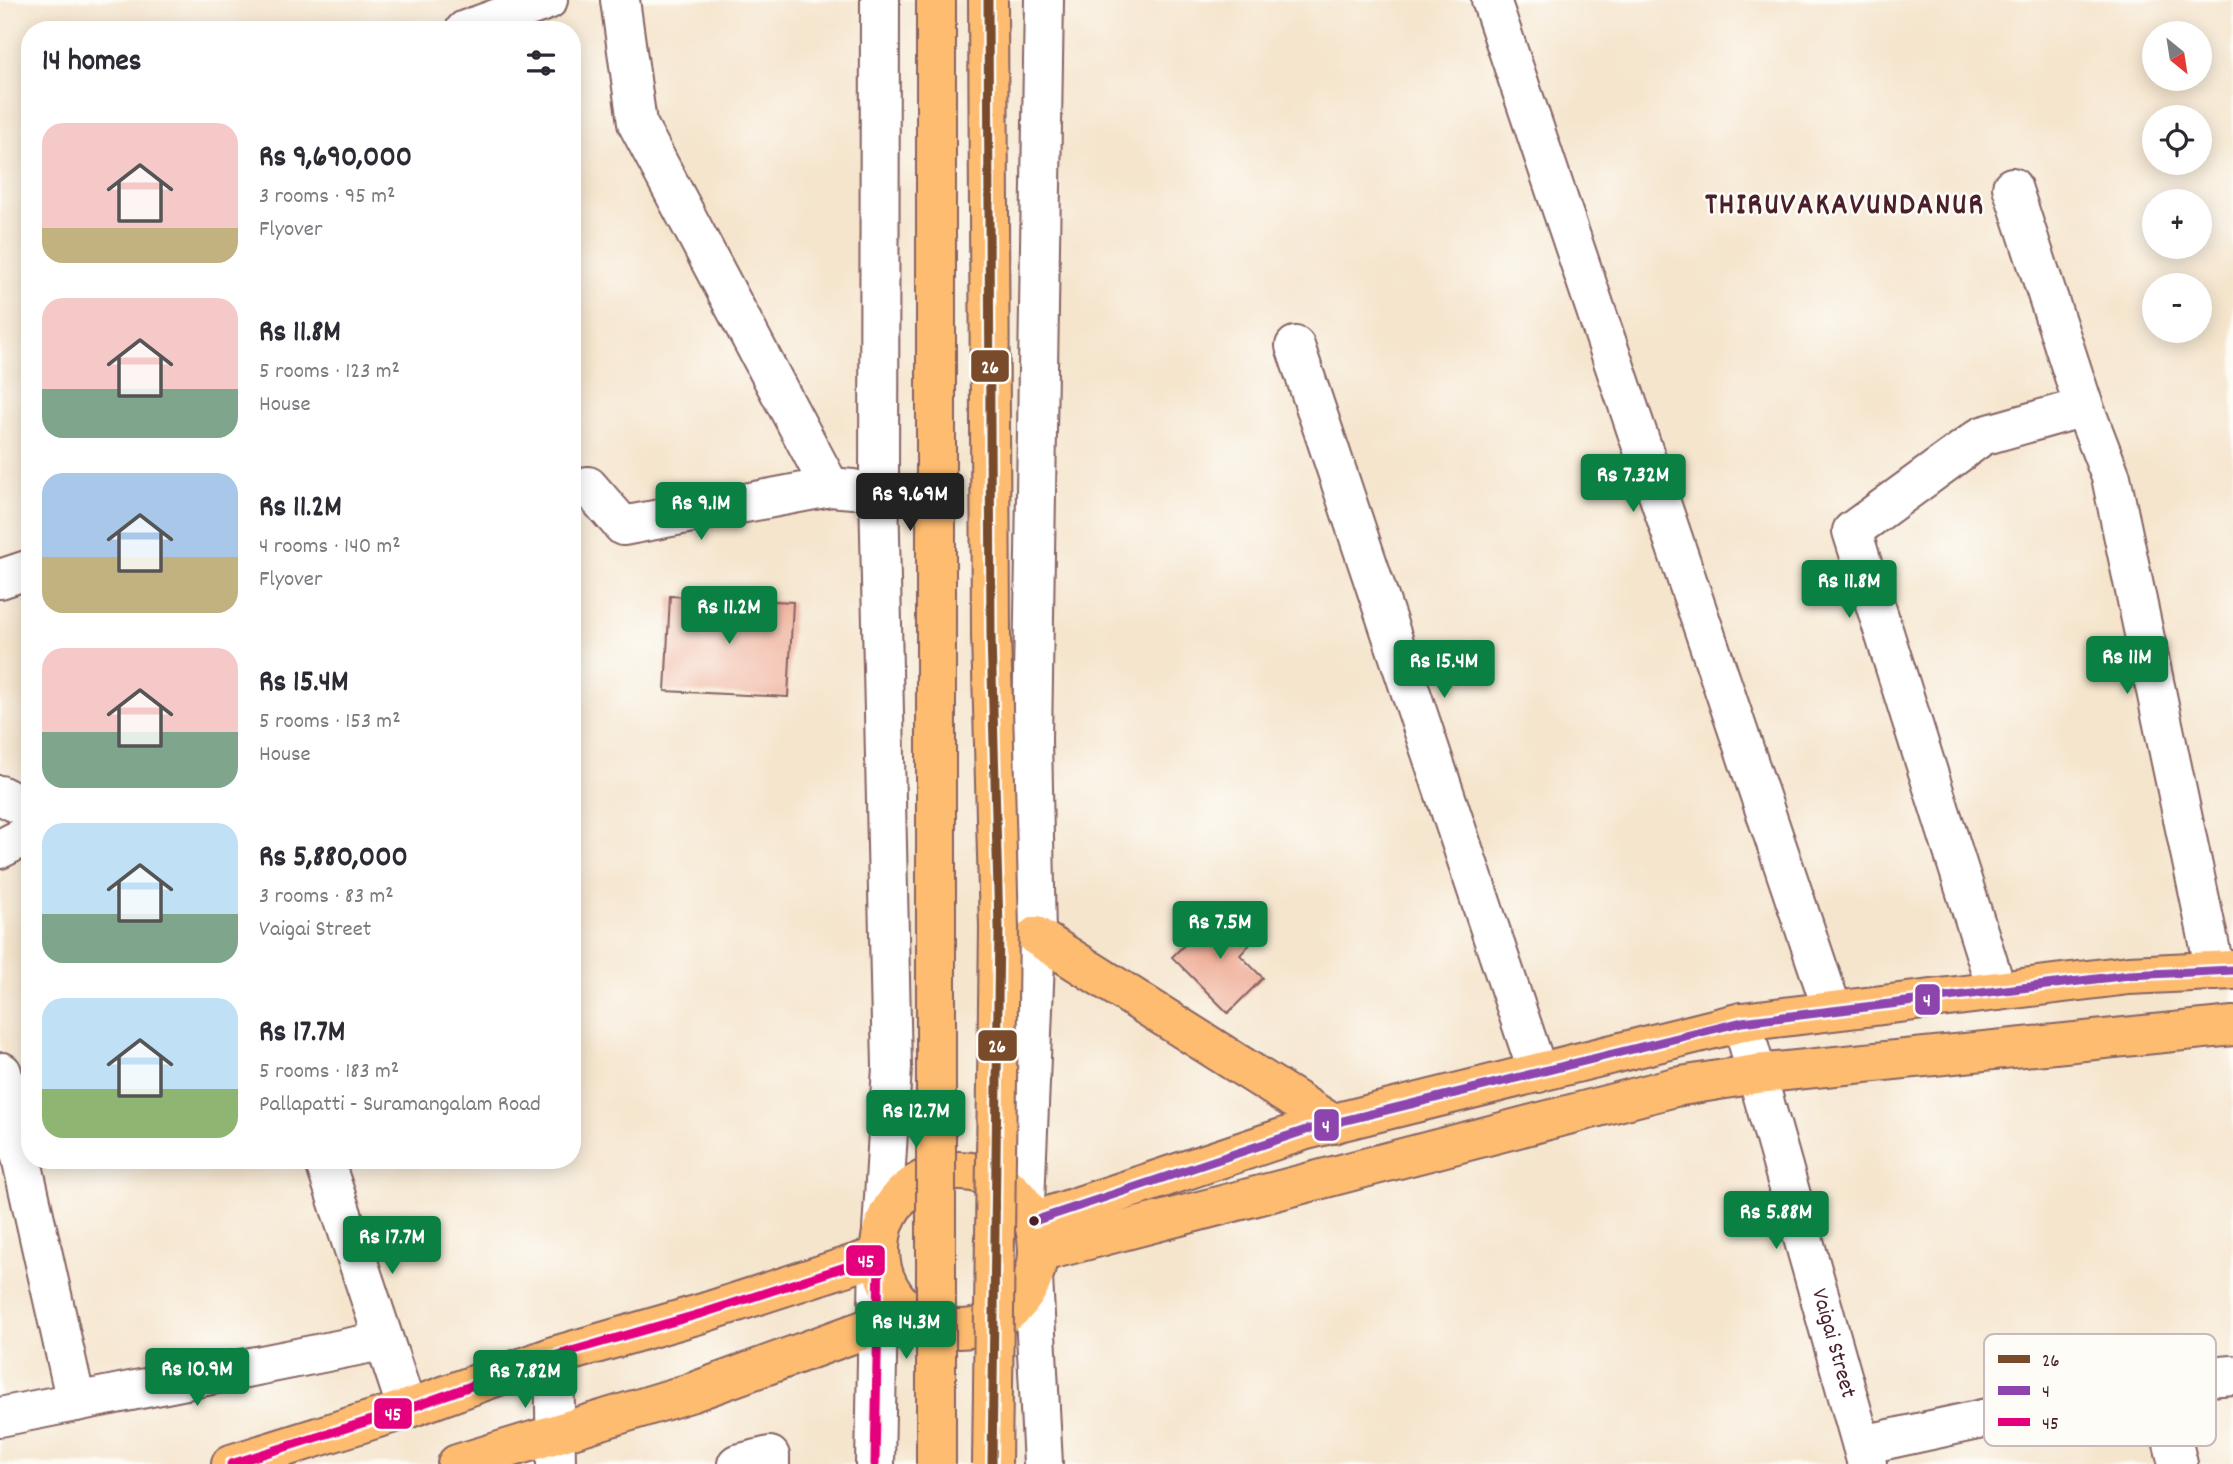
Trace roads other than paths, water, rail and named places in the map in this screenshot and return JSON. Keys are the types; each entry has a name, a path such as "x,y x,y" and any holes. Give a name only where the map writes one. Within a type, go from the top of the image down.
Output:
{"main road":[{"path":"936,0 936,1464"},
{"path":"988,0 991,635 999,928 992,1464"},
{"path":"1036,936 1333,1124"},
{"path":"1032,1239 1333,1124 1742,1022 2129,975 2224,971"},
{"path":"1032,1239 1675,1087 1756,1074 2233,1026"},
{"path":"457,1464 555,1448 693,1392 894,1320 944,1327 981,1326 1003,1316 1021,1299 1032,1239 1008,1187 989,1176 967,1170 945,1171 923,1178 904,1191 890,1209 880,1243 884,1278 895,1298 894,1320"},
{"path":"231,1464 272,1457 554,1356 703,1313 880,1243"}],"street":[{"path":"490,21 548,0"},
{"path":"620,0 637,123 830,487"},
{"path":"880,0 879,491 892,1067 880,1243"},
{"path":"1043,1464 1032,1239 1036,936 1032,739 1044,0"},
{"path":"1491,0 1832,1009"},
{"path":"2012,187 2084,407 2111,477 2224,971"},
{"path":"1295,346 1538,1073"},
{"path":"1997,990 1852,531 1982,436 2084,407"},
{"path":"581,489 588,486 623,526 830,487 879,491"},
{"path":"0,579 21,572"},
{"path":"0,795 21,806"},
{"path":"0,849 21,838"},
{"name":"Vaigai Street","path":"1742,1022 1864,1454"},
{"path":"2,1073 21,1157"},
{"path":"24,1169 76,1402"},
{"path":"327,1169 382,1341 407,1409"},
{"path":"875,1464 894,1320"},
{"path":"0,1418 382,1341"},
{"path":"554,1356 555,1448"},
{"path":"1864,1454 1984,1424"},
{"path":"2174,1446 2178,1464"},
{"path":"737,1464 770,1456 770,1464"}],"district":[{"name":"THIRUVAKAVUNDANUR","path":"1845,207"}]}
